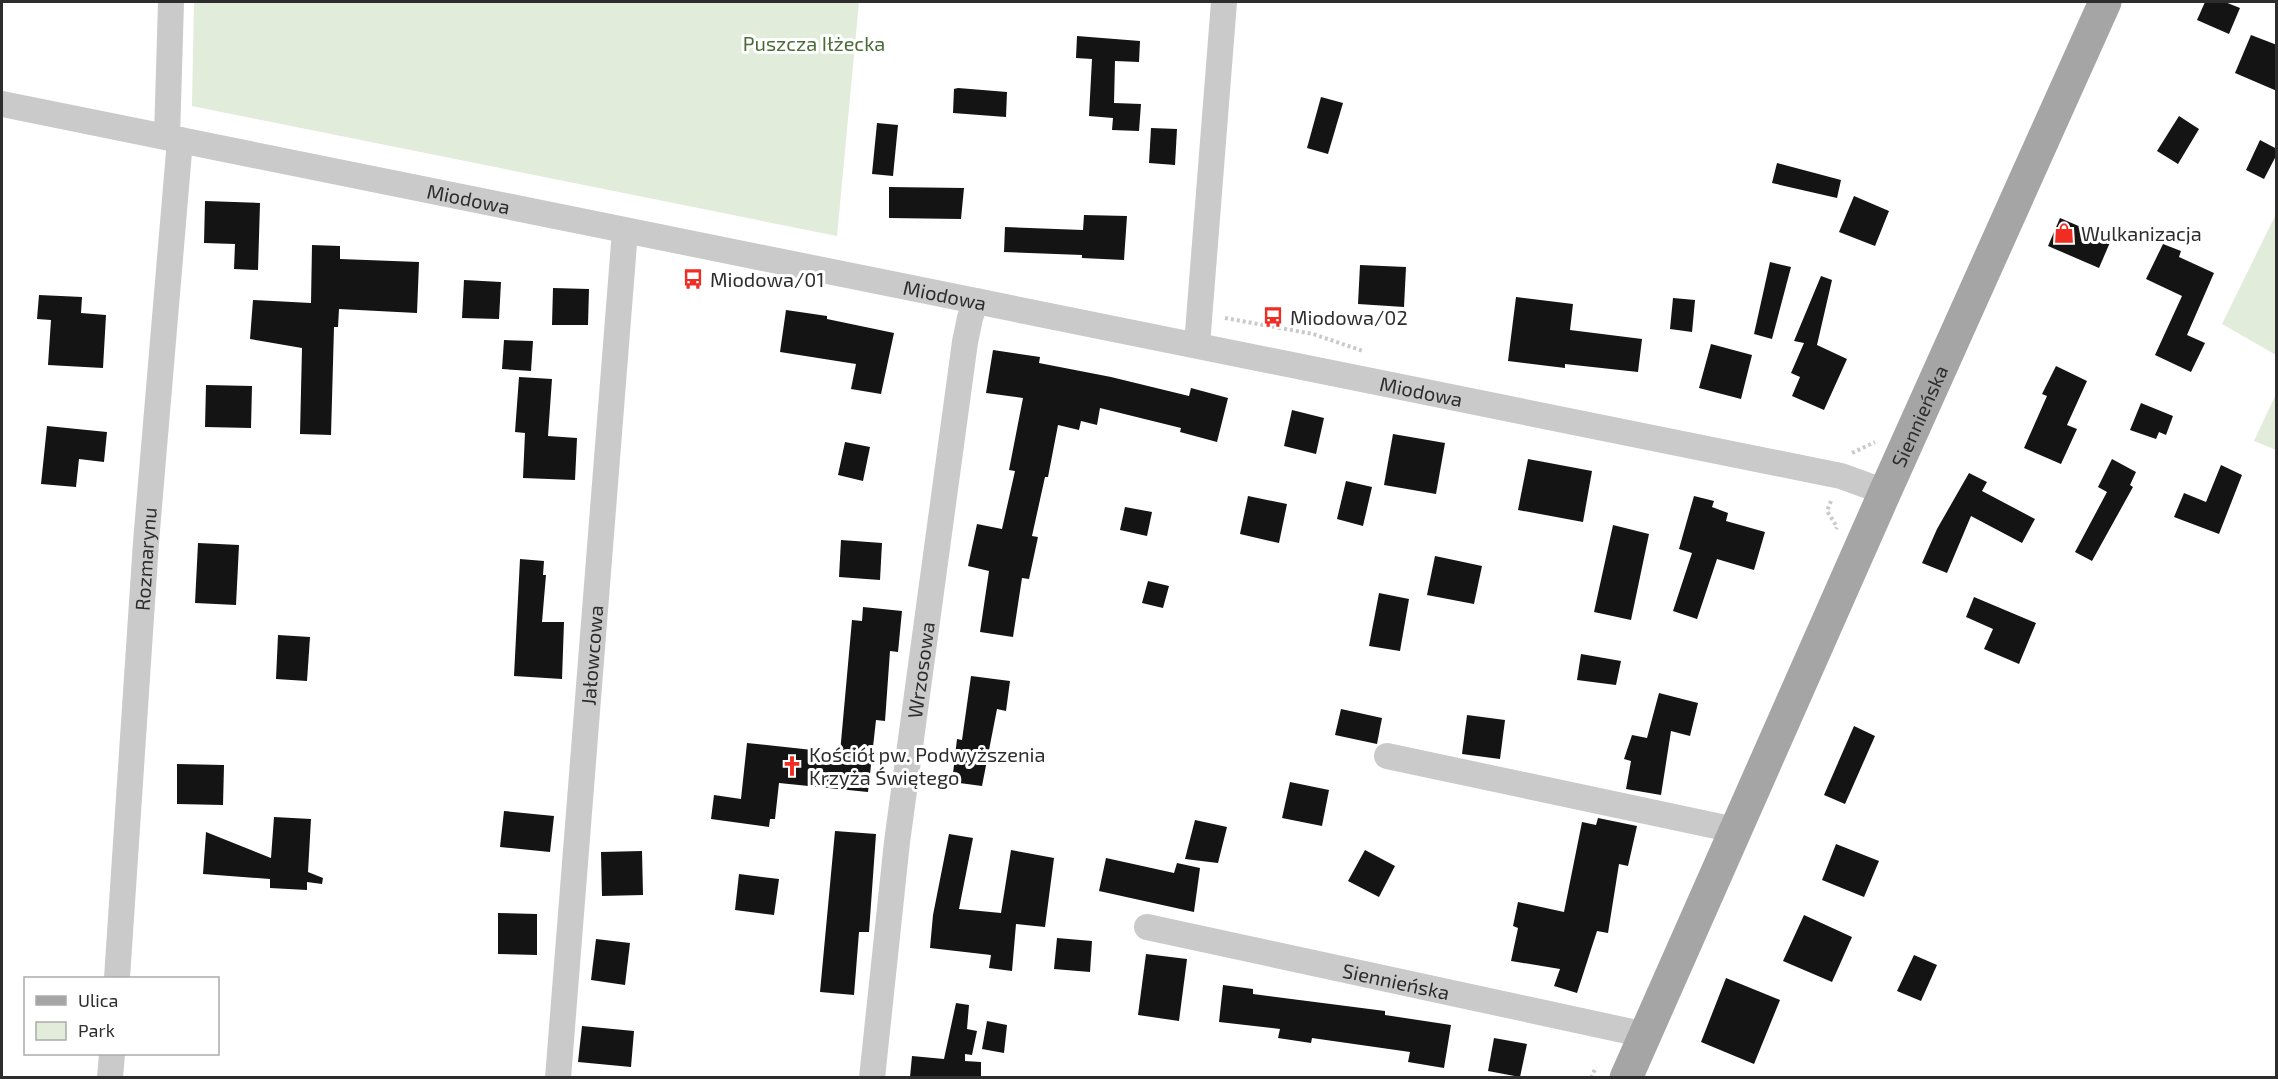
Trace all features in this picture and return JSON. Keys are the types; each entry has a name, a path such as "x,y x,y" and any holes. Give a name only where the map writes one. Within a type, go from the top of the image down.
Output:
{"main road":[{"name":"Siennieńska","path":"1626,1077 1884,492 2105,2"}],"street":[{"name":"Rozmarynu","path":"117,977 173,138 171,2"},
{"path":"1197,345 1224,2"},
{"name":"Miodowa","path":"2,104 1841,476 1884,492"},
{"name":"Jałowcowa","path":"558,1077 625,231"},
{"name":"Wrzosowa","path":"872,1077 903,795 964,342 976,301"},
{"path":"1387,756 1735,830"},
{"name":"Siennieńska","path":"1147,927 1646,1035"},
{"path":"110,1077 112,1055"}],"green space":[{"name":"Puszcza Iłżecka","path":"194,2 859,2 837,236 192,106"},
{"path":"2276,214 2276,355 2222,324"},
{"path":"2276,394 2276,450 2254,441"}],"building":[{"path":"2205,2 2225,2 2240,8 2229,34 2197,20"},
{"path":"2251,35 2277,45 2277,91 2235,73"},
{"path":"1077,36 1140,41 1139,62 1115,61 1114,103 1141,104 1139,131 1112,130 1113,118 1089,116 1092,59 1076,58"},
{"path":"954,89 1007,92 1006,117 953,113"},
{"path":"1321,97 1343,103 1328,154 1307,148"},
{"path":"2179,116 2199,129 2178,164 2157,151"},
{"path":"877,123 898,125 893,176 872,174"},
{"path":"1151,128 1177,129 1175,165 1149,163"},
{"path":"2260,140 2277,149 2277,154 2264,179 2246,170"},
{"path":"1777,163 1841,180 1837,198 1772,183"},
{"path":"889,187 964,188 961,219 889,218"},
{"path":"1854,196 1889,211 1875,246 1839,232"},
{"path":"205,201 260,203 258,270 234,269 235,244 204,243"},
{"path":"1084,215 1127,216 1124,260 1082,258 1082,255 1004,252 1005,227 1083,230"},
{"path":"2060,218 2111,240 2099,268 2048,246"},
{"path":"2163,244 2181,251 2179,257 2214,273 2187,335 2205,343 2191,372 2155,355 2182,296 2146,279"},
{"path":"312,245 340,246 340,259 419,262 417,313 339,309 338,327 334,327 331,435 300,434 302,348 250,339 253,300 311,303"},
{"path":"1770,262 1791,267 1772,339 1754,334"},
{"path":"1360,265 1406,267 1404,307 1358,304"},
{"path":"1821,276 1832,280 1817,345 1847,359 1824,410 1792,396 1800,377 1791,373 1804,343 1794,341"},
{"path":"464,280 501,282 499,319 462,318"},
{"path":"553,288 589,289 588,325 552,325"},
{"path":"39,295 82,297 81,313 106,315 103,368 48,365 51,320 37,319"},
{"path":"1516,297 1573,304 1570,330 1642,339 1638,372 1565,364 1565,368 1508,361"},
{"path":"1673,298 1695,300 1692,332 1670,329"},
{"path":"786,310 827,316 827,319 894,333 881,394 851,389 856,364 780,352"},
{"path":"504,340 533,341 531,371 502,369"},
{"path":"1711,344 1752,355 1741,399 1699,388"},
{"path":"993,350 1040,357 1039,363 1189,396 1191,388 1228,398 1217,442 1180,432 1181,428 1100,408 1097,425 1081,421 1079,430 1058,425 1048,477 1045,477 1032,536 1038,537 1029,579 1022,578 1013,637 980,632 989,571 968,566 977,524 1002,529 1015,471 1009,470 1023,398 986,393"},
{"path":"2056,366 2087,381 2067,425 2077,429 2061,464 2024,448 2047,396 2042,394"},
{"path":"519,377 552,379 548,436 577,438 575,480 523,478 525,433 515,432"},
{"path":"206,385 252,386 251,428 205,427"},
{"path":"2141,403 2173,416 2166,435 2159,432 2156,439 2130,430"},
{"path":"1292,410 1324,418 1316,454 1284,446"},
{"path":"47,426 107,432 104,462 79,459 76,487 41,484"},
{"path":"1393,434 1445,443 1436,494 1384,485"},
{"path":"845,442 870,447 863,481 838,475"},
{"path":"1528,459 1592,471 1583,522 1518,510"},
{"path":"2112,459 2136,472 2130,485 2133,487 2092,561 2075,552 2107,492 2098,487"},
{"path":"2221,465 2242,475 2219,534 2174,517 2184,493 2206,502"},
{"path":"1969,473 1987,482 1982,491 2035,519 2022,543 1971,516 1947,573 1922,563 1937,529"},
{"path":"1346,481 1372,487 1363,526 1337,519"},
{"path":"1248,496 1287,504 1279,543 1240,534"},
{"path":"1694,496 1714,501 1712,507 1728,513 1726,521 1765,532 1754,570 1717,559 1697,619 1673,611 1692,553 1679,549"},
{"path":"1125,507 1152,512 1147,536 1120,530"},
{"path":"1613,525 1649,534 1631,620 1594,612"},
{"path":"841,540 882,543 880,580 839,577"},
{"path":"198,543 239,545 236,605 195,603"},
{"path":"1435,556 1482,566 1474,604 1427,595"},
{"path":"520,559 544,561 543,575 546,575 542,622 564,622 562,679 514,676"},
{"path":"1148,581 1169,586 1163,608 1142,603"},
{"path":"1379,593 1409,599 1400,651 1369,646"},
{"path":"1974,597 2036,623 2019,664 1984,649 1993,629 1966,617"},
{"path":"863,607 902,611 898,652 890,651 885,721 876,720 868,792 779,783 775,819 770,819 769,827 711,819 714,795 741,799 747,743 840,753 852,620 862,621"},
{"path":"278,635 310,637 307,681 276,679"},
{"path":"1581,654 1621,661 1616,685 1577,680"},
{"path":"971,676 1010,681 1006,711 997,709 982,786 952,782 957,739 962,740"},
{"path":"1659,693 1698,703 1690,736 1671,731 1661,795 1626,789 1631,761 1624,759 1632,735 1647,738"},
{"path":"1341,709 1382,718 1377,744 1335,735"},
{"path":"1467,715 1505,720 1500,759 1462,754"},
{"path":"1854,726 1875,736 1845,804 1824,795"},
{"path":"177,764 224,765 223,805 177,804"},
{"path":"1290,782 1329,790 1322,826 1282,818"},
{"path":"504,811 554,816 550,852 500,847"},
{"path":"274,817 311,819 308,872 323,878 322,884 307,882 307,890 270,888 270,879 203,874 206,832 271,858"},
{"path":"1598,818 1637,826 1628,866 1619,864 1608,933 1597,931 1577,993 1554,986 1560,969 1511,961 1518,928 1513,926 1518,902 1564,912 1582,822 1596,825"},
{"path":"1195,820 1227,827 1218,863 1185,859"},
{"path":"835,831 876,834 869,932 859,932 854,995 820,992"},
{"path":"949,834 973,838 959,909 1001,913 1011,850 1054,858 1045,927 1016,924 1012,971 989,968 991,955 930,948 933,915"},
{"path":"1836,844 1879,861 1864,897 1822,880"},
{"path":"1365,850 1395,866 1379,897 1348,881"},
{"path":"642,851 643,895 602,896 601,852"},
{"path":"1106,858 1174,873 1177,863 1200,868 1194,912 1099,891"},
{"path":"739,874 779,879 774,915 735,910"},
{"path":"498,913 537,914 537,955 498,954"},
{"path":"1804,915 1852,937 1832,982 1783,961"},
{"path":"1057,938 1092,941 1090,972 1054,969"},
{"path":"596,939 630,943 625,985 591,980"},
{"path":"1146,954 1187,959 1179,1021 1138,1015"},
{"path":"1914,955 1937,965 1921,1001 1897,991"},
{"path":"1726,978 1780,1000 1754,1064 1701,1042"},
{"path":"1223,985 1253,989 1253,994 1385,1011 1385,1015 1451,1025 1444,1068 1408,1062 1410,1052 1312,1038 1311,1043 1278,1038 1280,1029 1219,1022"},
{"path":"956,1003 969,1005 967,1029 977,1031 972,1055 965,1054 965,1061 981,1062 981,1077 910,1077 912,1056 944,1059"},
{"path":"987,1021 1007,1025 1004,1053 982,1049"},
{"path":"582,1026 634,1031 631,1067 578,1062"},
{"path":"1494,1038 1527,1044 1520,1077 1488,1071"}],"place":[{"name":"Wulkanizacja","path":"2064,233"},
{"name":"Miodowa/01","path":"693,279"},
{"name":"Miodowa/02","path":"1273,317"},
{"name":"Kościół pw. Podwyższenia Krzyża Świętego","path":"792,766"}]}
